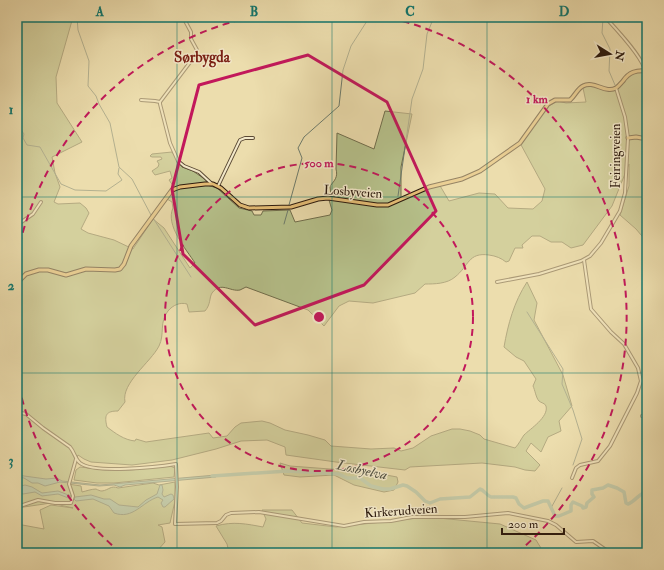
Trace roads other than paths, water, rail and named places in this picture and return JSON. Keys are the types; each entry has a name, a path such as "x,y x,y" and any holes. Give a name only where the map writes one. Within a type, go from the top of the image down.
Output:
{"main road":[{"path":"616,88 631,72 646,71"},
{"name":"Losbyveien","path":"17,283 30,272 39,270 48,270 66,275 86,269 120,269 124,264 132,246 172,190 180,187 213,184 218,186 240,205 248,208 291,207 328,198 377,205 388,205 429,188 462,179 480,171 520,143 545,107 551,102 570,100 579,89 587,84 593,84 608,89 616,88"},
{"path":"628,138 644,139"}],"street":[{"path":"160,102 197,54 197,50 191,39 191,32 183,17"},
{"path":"605,17 634,51 646,71"},
{"name":"Feiringveien","path":"497,282 543,273 584,260 598,247 622,205 626,193 628,138 625,117 616,88"},
{"path":"142,100 160,102"},
{"path":"160,102 170,143 178,161 184,166 200,172 213,184"},
{"path":"218,186 240,140 244,138 253,138"},
{"path":"17,225 33,214 41,202"},
{"path":"572,478 576,468 598,461 610,446 637,393 641,381 638,368 624,344 611,332 591,309 584,260"},
{"path":"17,273 20,279"},
{"path":"642,416 646,415 645,405 647,398"},
{"path":"17,412 26,414 42,428 74,451 76,459 69,482 73,496 71,503 55,503 38,500 17,507"},
{"name":"Kirkerudveien","path":"76,459 84,465 122,469 148,468 176,464 177,481 175,524 217,523 226,515 232,513 258,512 340,526 364,522 391,521 412,517 465,517 508,513 548,521 574,541 593,541 608,552 622,553"}],"waterway":[{"path":"77,17 78,30 89,61 88,86 96,96 110,123 119,167 132,179 151,215"},
{"path":"289,205 302,158 298,148 304,137 339,106 343,70 351,46 367,21 377,17"},
{"path":"398,196 412,99 423,69 427,34 434,17"},
{"path":"536,17 562,20 566,17"},
{"path":"602,17 602,33 610,49 609,71 615,85"},
{"path":"628,17 647,20"},
{"path":"17,124 24,134 23,138 27,145 40,147 61,184 75,190 106,191 122,180 118,174 119,168"},
{"path":"284,224 288,210"},
{"path":"153,218 191,277"},
{"path":"527,312 563,369 562,384 573,410 582,439 573,465"},
{"name":"Losbyelva","path":"212,476 288,471 339,474 347,478 360,478 371,486 383,489 390,489 403,485 407,486 425,501 430,503 440,499 470,497 480,489 491,497 516,498 519,504 524,508 543,501 548,501 555,516 571,511 571,505 573,502 582,506 583,508 586,507 587,503 594,497 592,490 603,488 608,485 624,492 626,503 628,504 642,493 647,492"},
{"path":"551,508 562,488"},
{"name":"Losbyelva","path":"647,501 647,507"}],"district":[{"name":"Sørbygda","path":"202,57"}]}
